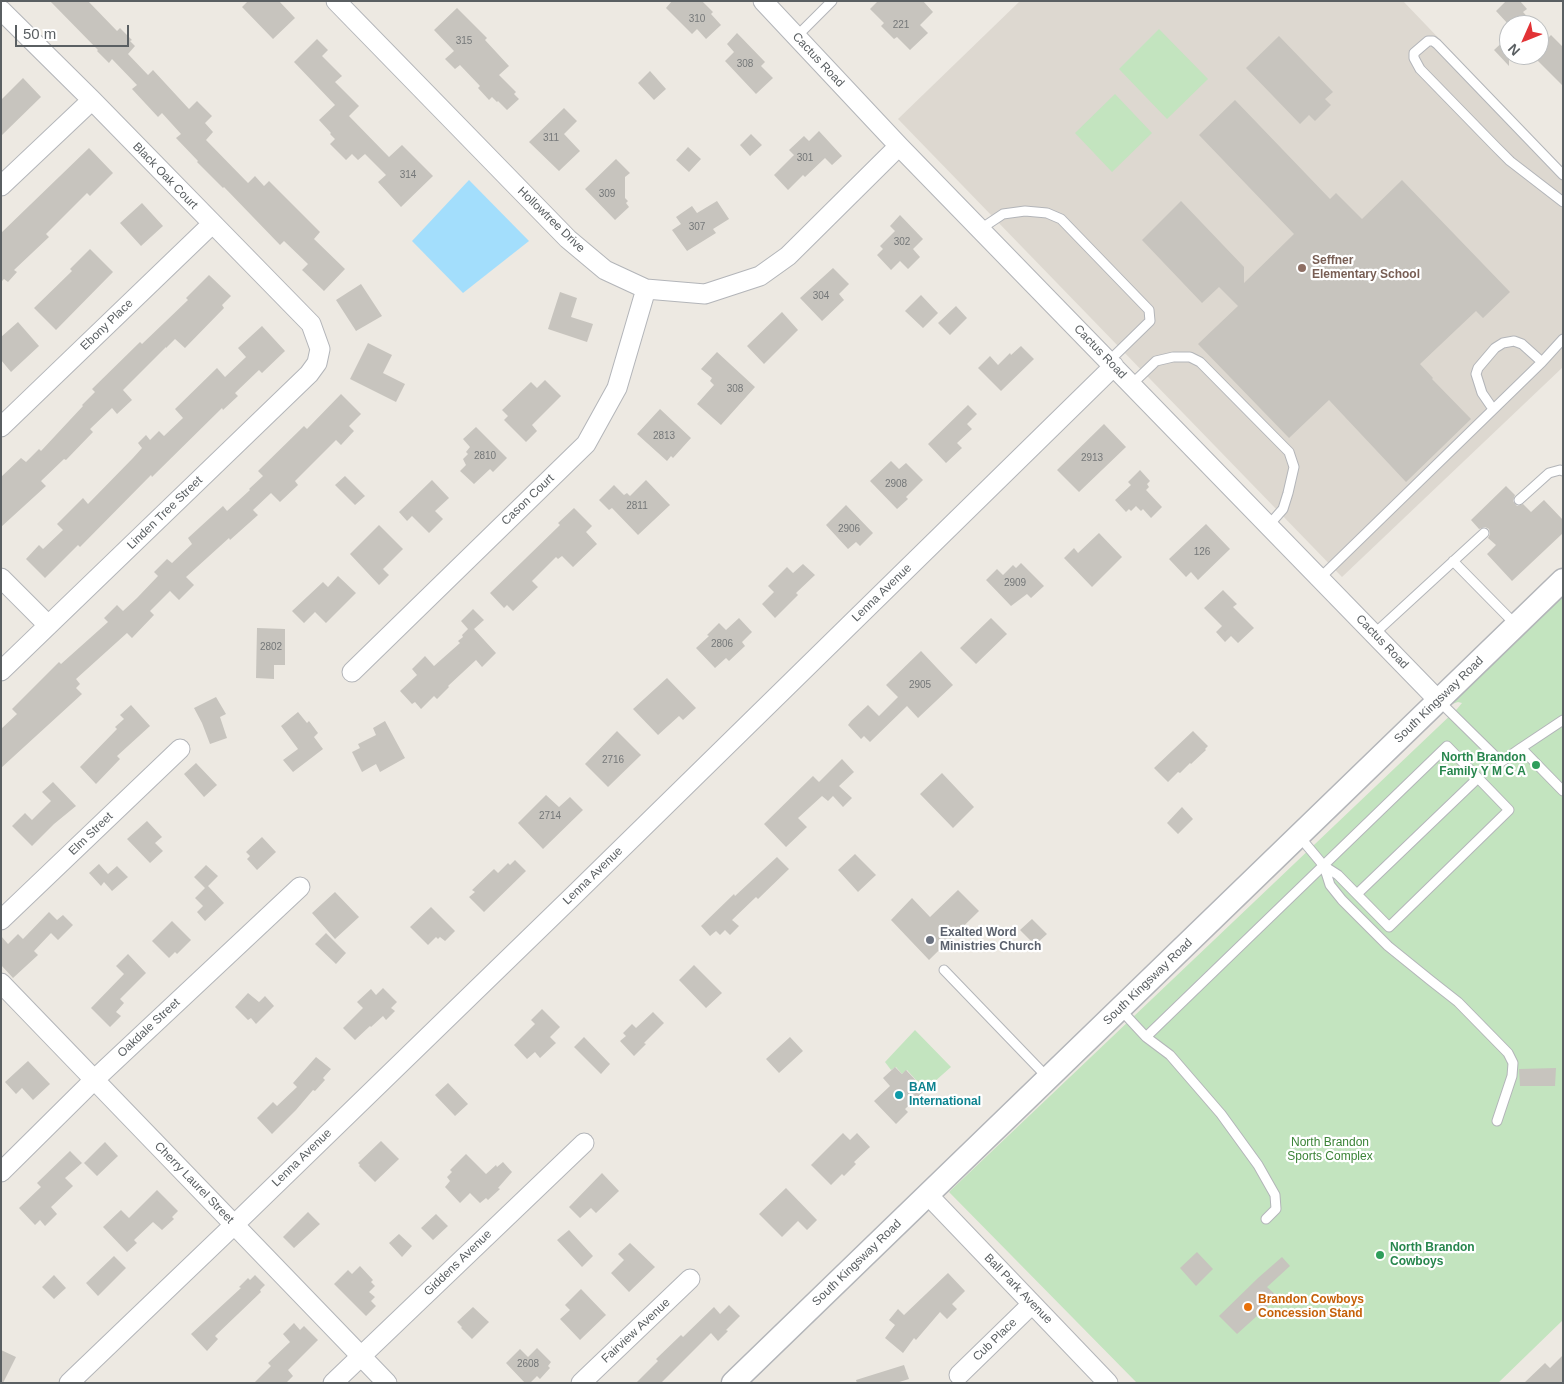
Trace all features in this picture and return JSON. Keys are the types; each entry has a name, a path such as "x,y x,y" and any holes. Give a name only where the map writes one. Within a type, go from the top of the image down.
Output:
{"street":[{"name":"Hollowtree Drive","path":"336,1 568,240 605,270 646,289 705,294 760,276 788,256 900,146"},
{"name":"Cactus Road","path":"763,1 981,230 1438,700"},
{"name":"Black Oak Court","path":"1,10 92,100 311,324 320,349"},
{"path":"1,186 92,100"},
{"name":"Ebony Place","path":"1,427 212,224"},
{"name":"Cason Court","path":"352,672 586,444 617,388 646,289"},
{"name":"Linden Tree Street","path":"1,671 310,374 317,363 320,349"},
{"name":"Lenna Avenue","path":"68,1383 234,1225 574,895 1111,363"},
{"path":"1,578 48,625"},
{"name":"South Kingsway Road","path":"733,1383 1563,580"},
{"name":"Elm Street","path":"1,920 180,749"},
{"name":"Oakdale Street","path":"1,1172 94,1080 300,887"},
{"name":"Cherry Laurel Street","path":"1,983 387,1383"},
{"name":"Giddens Avenue","path":"333,1383 584,1143"},
{"name":"Ball Park Avenue","path":"928,1195 1108,1383"},
{"name":"Fairview Avenue","path":"581,1383 690,1280"},
{"name":"Cub Place","path":"958,1375 1032,1304"}],"lane":[{"path":"796,37 832,1"},
{"path":"1563,175 1438,44 1428,41 1414,53 1414,58 1420,69 1494,146 1510,161 1563,202"},
{"path":"981,230 1002,214 1025,211 1048,214 1061,219 1150,310 1150,321 1111,363"},
{"path":"1320,578 1542,362 1563,339"},
{"path":"1493,409 1482,393 1476,374 1478,368 1495,348 1503,343 1514,340 1522,344 1542,362"},
{"path":"1132,384 1156,360 1190,357 1200,362 1289,452 1294,467 1283,509 1268,526"},
{"path":"1520,500 1549,473 1563,471"},
{"path":"1374,634 1484,533"},
{"path":"1453,561 1516,625"},
{"path":"1438,700 1501,762 1563,720"},
{"path":"1146,1037 1324,866 1447,746 1509,810 1389,927 1338,875 1324,866 1299,836"},
{"path":"1521,748 1563,791"},
{"path":"1357,894 1478,778"},
{"path":"1324,866 1330,885 1342,900 1388,946 1458,1002 1508,1053 1513,1062 1512,1076 1497,1121"},
{"path":"944,970 1048,1078"},
{"path":"1120,1009 1146,1037 1170,1055 1220,1114 1258,1165 1275,1195 1276,1209 1266,1220"}],"shaded area":[{"name":"Seffner Elementary School","path":"1020,1 1403,1 1563,168 1563,367 1342,577 898,119"}],"green space":[{"path":"1159,29 1208,79 1167,119 1119,69"},
{"path":"1115,94 1152,133 1112,172 1075,133"},
{"name":"North Brandon Sports Complex","path":"1563,590 1563,1320 1498,1383 1137,1383 949,1192 1457,709 1462,703 1452,704 1118,1022"},
{"path":"915,1030 951,1067 925,1090 907,1070 902,1074 896,1067 891,1070 885,1062"}],"water":[{"path":"469,180 529,241 463,293 412,241"}],"building":[{"path":"50,1 88,1 117,31 120,28 132,40 130,41 135,46 128,54 148,75 153,70 189,109 197,101 212,116 205,123 213,132 206,140 248,183 255,176 264,186 269,181 320,232 314,239 345,269 324,291 302,270 308,264 284,241 280,245 197,162 176,138 181,134 162,113 158,117 132,89 137,85 112,59 109,63"},
{"path":"248,1 279,1 295,18 273,39 242,7"},
{"path":"672,1 702,1 713,12 711,14 721,25 706,39 697,29 692,34 666,8"},
{"path":"878,1 923,1 933,12 920,25 928,33 910,50 897,37 894,39 881,26 884,23 870,9"},
{"path":"1506,1 1520,1 1527,9 1523,12 1526,15 1500,15 1496,11"},
{"path":"457,8 487,38 485,40 509,66 499,75 516,92 514,94 519,99 507,110 492,97 489,100 478,88 480,86 460,65 455,69 445,59 454,51 434,30"},
{"path":"737,33 765,62 761,66 773,78 756,94 725,61 734,52 727,44"},
{"path":"1551,35 1563,47 1563,86 1542,65 1549,65 1549,37"},
{"path":"1279,36 1333,92 1325,99 1331,105 1315,121 1309,115 1300,124 1246,68"},
{"path":"317,39 328,50 322,56 342,76 335,82 359,106 349,116 389,157 402,145 433,176 401,207 378,182 386,175 365,154 358,160 352,154 346,160 330,144 335,139 319,120 335,105 294,62"},
{"path":"1499,45 1499,55 1494,50"},
{"path":"650,71 666,89 654,100 638,83"},
{"path":"23,78 41,97 1,136 1,100"},
{"path":"1235,100 1330,199 1336,193 1362,219 1402,180 1510,292 1483,318 1476,311 1420,364 1471,419 1406,482 1329,400 1289,438 1198,344 1238,306 1219,287 1202,303 1142,240 1181,201 1244,267 1244,283 1294,234 1199,135"},
{"path":"564,108 577,121 564,134 580,151 559,171 529,142"},
{"path":"819,131 842,156 832,165 825,158 805,177 803,175 788,190 774,175 794,155 789,150 804,136 809,141"},
{"path":"751,134 762,145 750,156 740,145"},
{"path":"688,147 701,159 689,172 676,160"},
{"path":"89,148 113,173 90,196 87,193 46,234 49,237 14,270 17,272 8,282 4,279 1,282 1,233"},
{"path":"616,159 630,173 625,177 625,198 628,201 626,203 629,207 615,220 585,189"},
{"path":"717,201 729,219 713,229 716,233 687,251 672,230 681,224 676,217 692,206 697,213"},
{"path":"142,203 163,226 141,246 120,223"},
{"path":"900,215 923,239 913,249 920,257 908,269 900,261 891,270 877,255 883,249 880,246 895,231 890,226"},
{"path":"90,249 113,272 56,330 34,308 72,271 70,269"},
{"path":"833,268 849,284 839,294 844,300 822,321 800,298"},
{"path":"209,275 231,296 222,305 224,308 185,348 175,339 166,347 123,390 132,400 117,414 112,408 90,429 93,432 66,460 64,459 41,481 46,486 1,527 1,477 21,458 26,462 39,449 41,451 95,392 92,389 140,342 142,344 188,300 186,298"},
{"path":"361,284 382,316 356,331 336,300"},
{"path":"560,292 577,298 571,317 593,324 587,342 548,329"},
{"path":"921,295 938,313 923,328 905,311"},
{"path":"956,306 967,318 950,335 938,323"},
{"path":"782,312 798,330 764,364 747,346"},
{"path":"18,322 39,346 11,372 1,360 1,337"},
{"path":"262,326 285,351 262,373 259,370 235,393 238,396 223,410 222,408 152,477 151,475 80,547 78,545 45,578 26,559 39,545 43,549 63,530 57,524 83,498 88,504 133,458 142,448 138,443 146,435 150,440 159,431 164,436 183,418 175,409 217,368 225,377 246,357 238,348"},
{"path":"368,343 392,355 383,373 405,384 396,402 350,379"},
{"path":"1021,346 1034,359 1001,391 978,368 990,356 998,365 1010,353 1011,355"},
{"path":"717,352 755,387 721,425 697,404 714,385 710,381 712,378 701,369"},
{"path":"545,380 561,396 532,425 537,431 526,442 504,420 508,416 502,410 531,382 537,388"},
{"path":"341,394 361,414 349,426 354,431 341,445 336,440 295,481 298,485 280,502 271,493 253,510 258,515 186,577 194,585 179,600 170,591 150,611 154,615 132,638 127,633 76,679 80,684 76,688 82,694 1,768 1,729 17,714 12,709 59,662 61,664 108,622 104,618 117,605 123,611 137,598 158,576 154,572 167,559 172,563 192,544 188,538 223,506 227,511 250,490 263,476 258,471 304,426 307,429"},
{"path":"968,405 977,414 967,424 972,429 957,443 962,448 946,463 928,444"},
{"path":"660,409 691,438 673,458 671,456 667,461 637,434"},
{"path":"1104,424 1126,447 1079,492 1057,470"},
{"path":"476,427 507,458 493,472 490,469 474,484 460,471 466,465 463,459 468,454 466,452 470,447 463,439"},
{"path":"891,461 899,469 906,463 923,480 906,497 908,499 897,509 870,481"},
{"path":"1140,470 1150,481 1147,484 1149,487 1146,490 1162,507 1151,518 1143,509 1141,511 1136,506 1131,511 1129,509 1126,512 1115,500 1131,485 1128,482"},
{"path":"345,476 365,496 355,505 335,485"},
{"path":"432,480 449,498 435,511 443,519 429,533 412,516 407,521 399,512"},
{"path":"646,480 670,505 638,535 612,508 609,510 599,500 614,485 624,495 627,493 630,496"},
{"path":"1506,486 1515,495 1513,501 1517,506 1523,504 1531,512 1544,500 1563,520 1563,533 1512,581 1487,554 1496,545 1488,538 1490,534 1489,529 1485,527 1479,529 1471,520"},
{"path":"846,505 873,533 860,546 856,542 848,549 826,525"},
{"path":"574,508 592,526 586,532 597,544 573,567 562,556 558,559 556,557 532,581 538,587 513,611 507,605 504,608 490,593 560,525 558,523"},
{"path":"1206,524 1230,549 1198,580 1191,572 1186,577 1169,559"},
{"path":"379,525 403,549 383,569 389,575 379,585 350,554"},
{"path":"1099,533 1122,557 1092,587 1064,558 1074,548 1078,553"},
{"path":"1021,563 1044,586 1031,598 1027,594 1011,606 986,580 997,569 1003,575 1013,565 1016,568"},
{"path":"803,564 815,575 796,593 798,595 775,618 762,604 774,592 768,586 787,567 793,573"},
{"path":"338,576 356,593 326,623 315,612 304,623 292,611 323,582 328,587"},
{"path":"1223,590 1237,604 1233,607 1254,628 1238,643 1231,636 1225,642 1216,632 1222,626 1204,608"},
{"path":"473,609 484,620 474,629 496,653 482,667 476,660 437,699 434,696 421,709 415,702 412,704 400,691 417,675 412,669 425,656 434,666 460,643 458,641 468,629 461,621"},
{"path":"739,618 752,632 742,642 745,646 729,661 726,658 715,668 696,648 719,623 726,630"},
{"path":"991,618 1007,634 976,664 960,648"},
{"path":"257,628 285,629 285,665 274,665 274,679 256,678"},
{"path":"921,651 953,685 918,718 907,706 870,742 864,736 861,739 848,725 868,705 879,716 898,697 886,685"},
{"path":"667,678 696,708 683,720 679,716 658,735 633,709"},
{"path":"216,697 226,714 220,717 227,738 210,744 194,708"},
{"path":"131,705 150,726 117,756 120,759 96,784 80,767 117,729 115,727 124,719 120,715"},
{"path":"298,712 307,723 309,721 318,733 314,737 323,749 293,772 283,760 298,749 281,726"},
{"path":"385,721 405,758 380,772 376,764 362,772 352,752 360,748 358,744 376,735 373,728"},
{"path":"617,731 641,755 608,787 585,764"},
{"path":"1193,731 1208,746 1191,764 1180,773 1178,772 1168,782 1154,768"},
{"path":"842,759 854,772 839,786 852,798 843,807 833,796 828,801 822,796 798,818 807,827 786,847 764,824 813,776 819,782"},
{"path":"196,763 217,785 204,797 184,774"},
{"path":"942,773 974,807 953,828 920,794"},
{"path":"53,782 76,806 32,846 12,826 25,813 32,820 51,801 42,792"},
{"path":"546,795 559,807 570,797 583,810 543,849 518,823"},
{"path":"1182,807 1193,819 1178,834 1167,823"},
{"path":"147,821 162,837 155,843 163,851 150,863 127,839"},
{"path":"262,837 276,852 257,870 247,859 250,856 246,852"},
{"path":"855,854 876,875 858,892 838,870"},
{"path":"777,857 789,869 758,899 756,897 732,920 739,926 730,935 725,930 720,935 716,931 710,936 701,926 734,894 735,896"},
{"path":"515,860 526,871 484,912 469,897 475,892 472,890 494,869 498,873 508,863 510,865"},
{"path":"99,864 108,874 117,866 128,877 112,891 104,882 101,886 89,873"},
{"path":"206,865 218,876 208,886 224,903 205,921 197,912 203,906 195,898 205,888 194,877"},
{"name":"Exalted Word Ministries Church","path":"958,890 979,911 929,960 891,920 912,898 930,917"},
{"path":"335,892 359,917 335,939 312,913"},
{"path":"431,907 455,931 445,941 440,937 438,939 436,937 428,945 410,927"},
{"path":"49,912 57,920 63,915 73,925 58,940 51,933 34,951 38,955 13,978 1,965 1,936 8,944 18,934 23,939"},
{"path":"1032,919 1047,934 1035,945 1020,930"},
{"path":"172,921 191,940 177,954 175,952 169,958 152,941"},
{"path":"326,933 346,953 336,964 315,944"},
{"path":"128,954 146,973 120,999 124,1003 116,1012 121,1016 110,1027 91,1008 124,974 116,966"},
{"path":"694,965 722,993 706,1008 679,980"},
{"path":"383,988 397,1002 391,1008 395,1011 386,1020 383,1016 355,1040 343,1028 363,1008 357,1002 371,989 376,995"},
{"path":"248,993 259,1002 265,996 274,1006 256,1024 251,1018 248,1020 235,1007"},
{"path":"542,1009 560,1027 550,1037 556,1043 540,1058 535,1052 527,1059 514,1045 535,1024 531,1020"},
{"path":"653,1012 664,1023 634,1056 620,1041 626,1036 623,1033 632,1024 636,1028"},
{"path":"584,1037 610,1064 601,1074 574,1047"},
{"path":"790,1037 803,1051 779,1073 766,1059"},
{"path":"316,1057 331,1069 323,1078 325,1080 315,1091 313,1090 272,1134 257,1118 273,1102 277,1106 297,1087 293,1083"},
{"path":"28,1061 50,1084 33,1100 22,1088 16,1094 5,1082"},
{"name":"BAM International","path":"895,1067 902,1074 906,1070 925,1090 905,1109 908,1112 896,1124 874,1101 890,1086 883,1078"},
{"path":"1556,1068 1555,1086 1520,1086 1519,1069"},
{"path":"448,1083 468,1104 455,1116 435,1095"},
{"path":"843,1133 850,1140 857,1133 870,1147 854,1162 856,1164 844,1176 842,1174 831,1185 811,1165"},
{"path":"381,1141 399,1159 375,1182 358,1163"},
{"path":"105,1142 118,1156 97,1176 84,1163"},
{"path":"70,1151 82,1163 65,1178 73,1186 51,1207 57,1214 45,1226 40,1220 35,1225 19,1208 41,1187 37,1183"},
{"path":"466,1154 486,1174 496,1165 497,1167 503,1162 512,1172 498,1188 500,1189 488,1200 486,1198 480,1203 470,1193 460,1203 445,1187 450,1181 447,1177 452,1172 450,1170"},
{"path":"602,1173 619,1191 596,1213 591,1208 580,1218 569,1207"},
{"path":"786,1188 817,1220 807,1230 798,1221 782,1237 759,1214"},
{"path":"157,1190 178,1211 172,1217 174,1219 162,1230 153,1222 134,1240 137,1243 127,1252 103,1227 121,1210 129,1218"},
{"path":"308,1212 320,1224 294,1248 283,1237"},
{"path":"436,1214 448,1226 433,1240 421,1228"},
{"path":"569,1230 593,1256 582,1267 557,1240"},
{"path":"399,1234 412,1246 402,1257 389,1243"},
{"path":"630,1243 655,1267 629,1292 611,1273 624,1260 618,1254"},
{"path":"1197,1252 1213,1269 1196,1286 1180,1268"},
{"path":"114,1256 126,1268 98,1296 86,1283"},
{"name":"Brandon Cowboys Concession Stand","path":"1282,1257 1290,1266 1267,1287 1278,1297 1237,1334 1219,1316"},
{"path":"360,1266 373,1280 371,1282 375,1286 369,1292 375,1297 371,1301 376,1306 366,1316 334,1284 348,1270 352,1274"},
{"path":"948,1273 965,1291 952,1304 957,1309 947,1319 940,1312 916,1340 914,1338 903,1353 885,1338 895,1325 889,1320 898,1309 904,1315"},
{"path":"54,1275 66,1288 54,1299 42,1287"},
{"path":"255,1275 265,1285 260,1290 261,1292 215,1336 218,1339 207,1351 191,1334 241,1288 239,1287 248,1278 250,1280"},
{"path":"581,1289 606,1315 580,1340 560,1319 570,1310 565,1305"},
{"path":"729,1305 740,1316 718,1341 711,1333 661,1383 636,1383 658,1361 656,1359 681,1335 683,1337 714,1307 720,1314"},
{"path":"473,1307 489,1322 472,1339 457,1322"},
{"path":"294,1323 300,1330 304,1326 318,1340 288,1370 293,1376 286,1383 254,1383 271,1366 268,1363 290,1342 283,1334"},
{"path":"537,1348 551,1362 548,1366 550,1368 540,1379 537,1376 530,1383 525,1383 506,1363 520,1349 528,1357"},
{"path":"1,1350 16,1357 3,1383 1,1383"},
{"path":"1563,1355 1563,1383 1524,1383 1545,1363 1550,1368"},
{"path":"904,1365 909,1379 896,1383 857,1383 856,1380"}],"place":[{"name":"Seffner Elementary School","path":"1302,268"},
{"name":"North Brandon Family Y M C A","path":"1536,765"},
{"name":"Exalted Word Ministries Church","path":"930,940"},
{"name":"BAM International","path":"899,1095"},
{"name":"North Brandon Cowboys","path":"1380,1255"},
{"name":"Brandon Cowboys Concession Stand","path":"1248,1307"}]}
